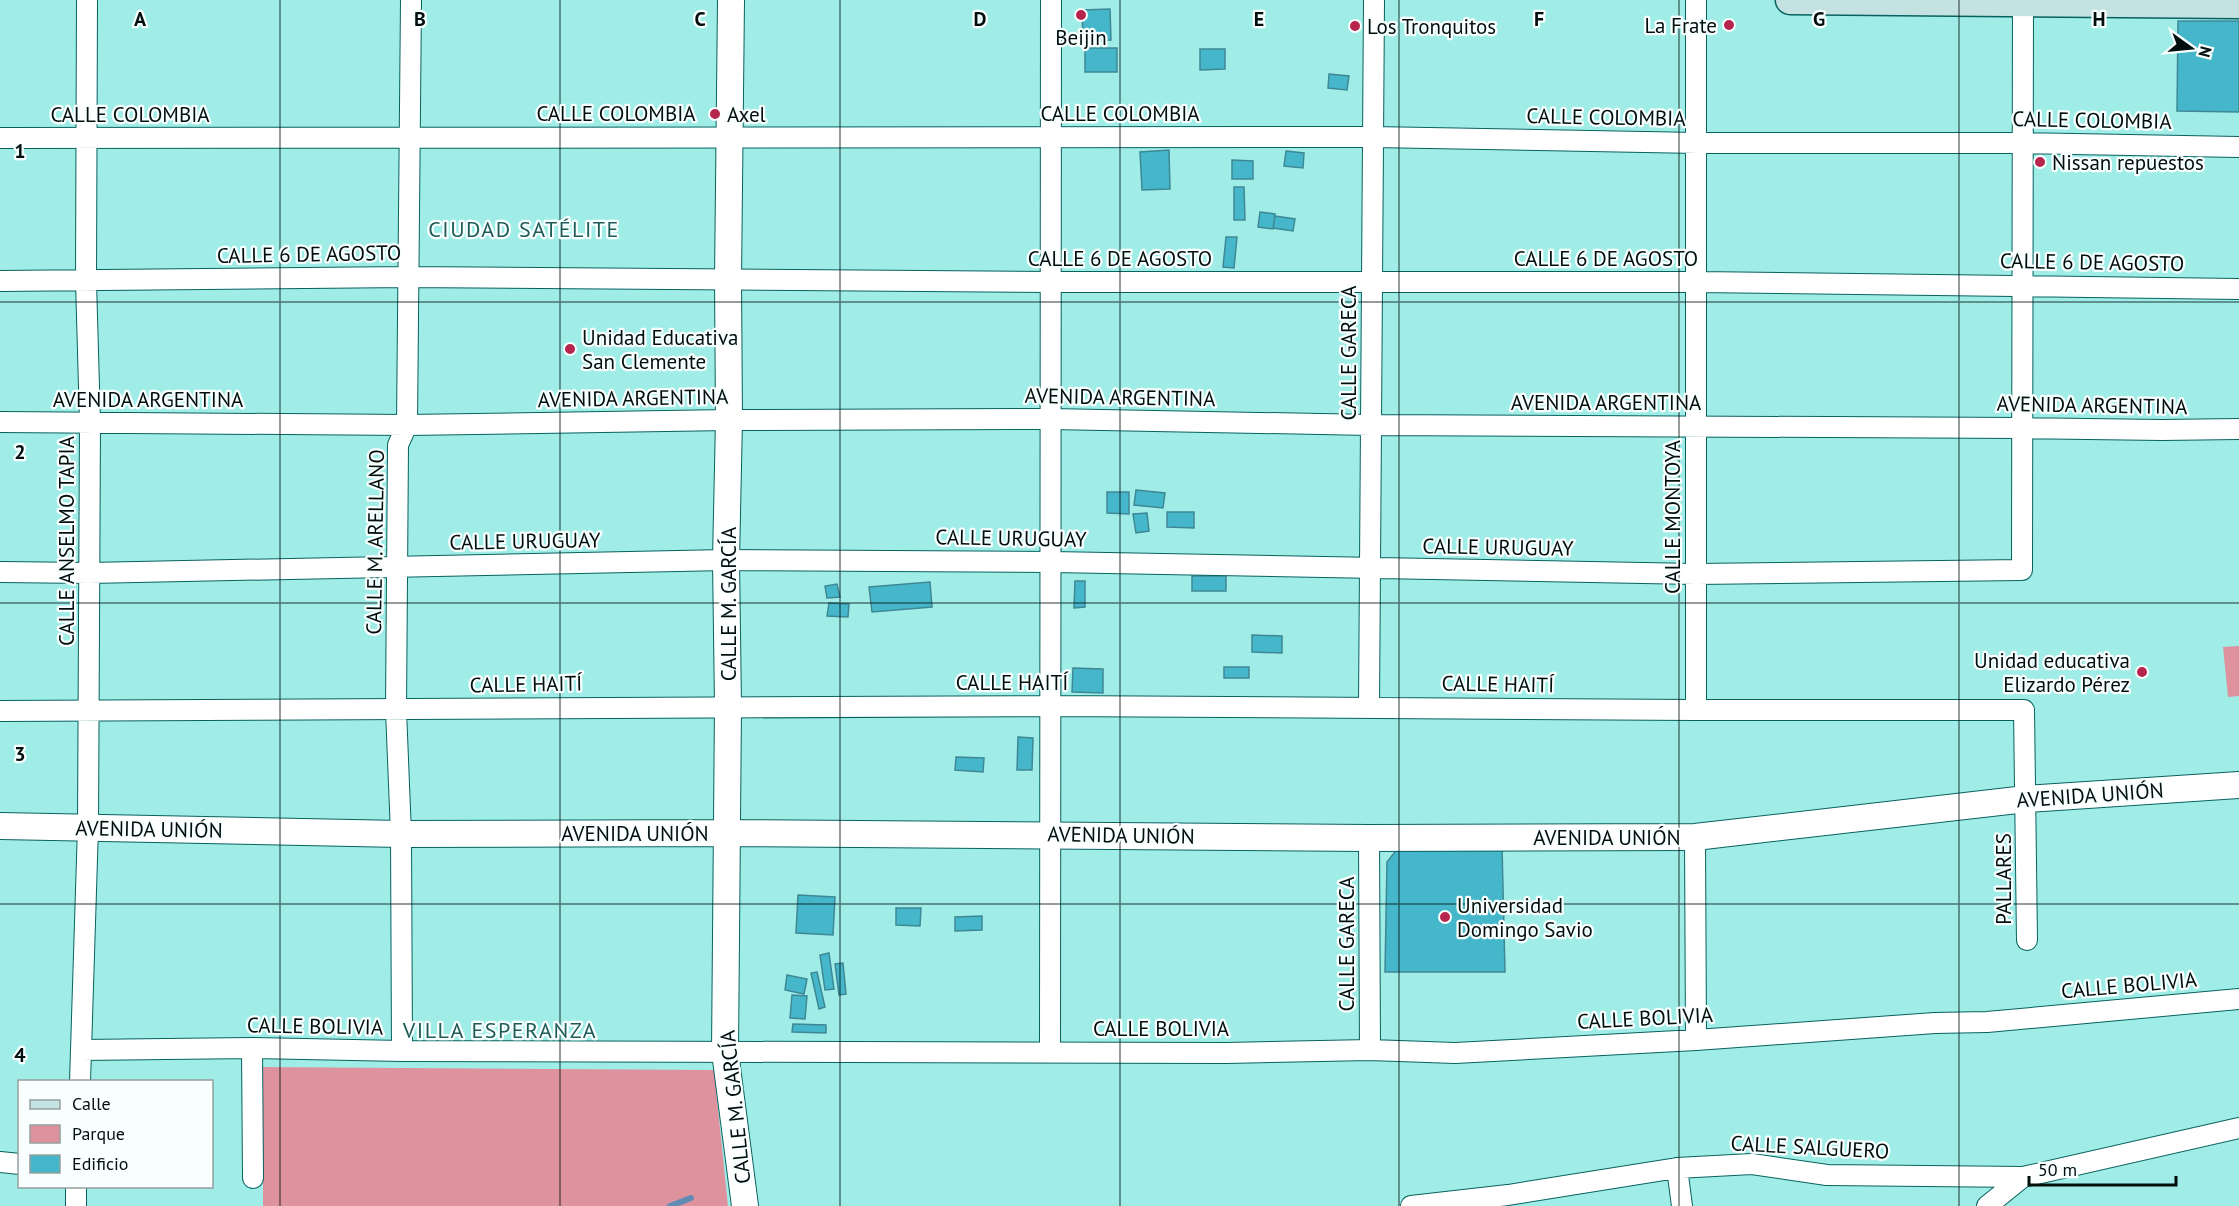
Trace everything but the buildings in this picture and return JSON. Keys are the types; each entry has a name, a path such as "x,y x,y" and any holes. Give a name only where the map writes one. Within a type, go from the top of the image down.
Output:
{"main road":[{"path":"1790,0 2239,3"}],"street":[{"name":"CALLE ANSELMO TAPIA","path":"80,1080 88,827 89,711 90,422 86,281 87,0"},
{"name":"CALLE M. ARELLANO","path":"402,1051 400,834 396,710 398,445 407,425 411,0"},
{"name":"CALLE M. GARCÍA","path":"731,0 726,560 728,706 725,1052 745,1206"},
{"path":"1050,1051 1051,0"},
{"name":"CALLE GARECA","path":"1369,707 1374,0"},
{"name":"CALLE MONTOYA","path":"1696,0 1698,143 1696,710"},
{"path":"2023,1 2023,428"},
{"name":"CALLE COLOMBIA","path":"0,138 1373,137 1698,143 2023,143 2239,147"},
{"name":"CALLE 6 DE AGOSTO","path":"0,281 407,277 1051,282 1697,282 2239,289"},
{"name":"AVENIDA ARGENTINA","path":"0,422 407,425 729,420 1050,419 1371,425 2239,429"},
{"name":"CALLE URUGUAY","path":"0,572 89,573 726,560 1052,562 1696,574 2022,570 2023,428"},
{"name":"CALLE HAITÍ","path":"0,711 728,706 2024,710"},
{"name":"PALLARES","path":"2024,710 2027,940"},
{"name":"AVENIDA UNIÓN","path":"0,826 400,834 1695,837 2026,799 2239,785"},
{"path":"1695,837 1696,1040"},
{"name":"CALLE GARECA","path":"1369,838 1370,1050"},
{"name":"CALLE BOLIVIA","path":"81,1050 252,1048 402,1051 1226,1053 1370,1050 1455,1053 1696,1040 1935,1023 1988,1022 2239,999"},
{"path":"252,1048 253,1179"},
{"name":"CALLE SALGUERO","path":"1411,1206 1509,1201 1677,1168 1752,1164 1827,1175 2023,1177 2239,1128"},
{"path":"0,1162 18,1164"},
{"path":"1677,1168 1682,1206"},
{"path":"1987,1206 2023,1177"},
{"path":"76,1188 76,1206"}],"green space":[{"path":"2239,646 2239,696 2228,697 2223,647"},
{"path":"263,1067 714,1070 728,1206 263,1206"}],"waterway":[{"path":"670,1206 691,1198"}],"place":[{"name":"Beijin","path":"1081,15"},
{"name":"La Frate","path":"1729,25"},
{"name":"Los Tronquitos","path":"1355,26"},
{"name":"Axel","path":"715,114"},
{"name":"Nissan repuestos","path":"2040,162"},
{"name":"Unidad Educativa San Clemente","path":"570,349"},
{"name":"Unidad educativa Elizardo Pérez","path":"2142,672"},
{"name":"Universidad Domingo Savio","path":"1445,917"}],"district":[{"name":"CIUDAD SATÉLITE","path":"524,229"},
{"name":"VILLA ESPERANZA","path":"500,1030"}]}
